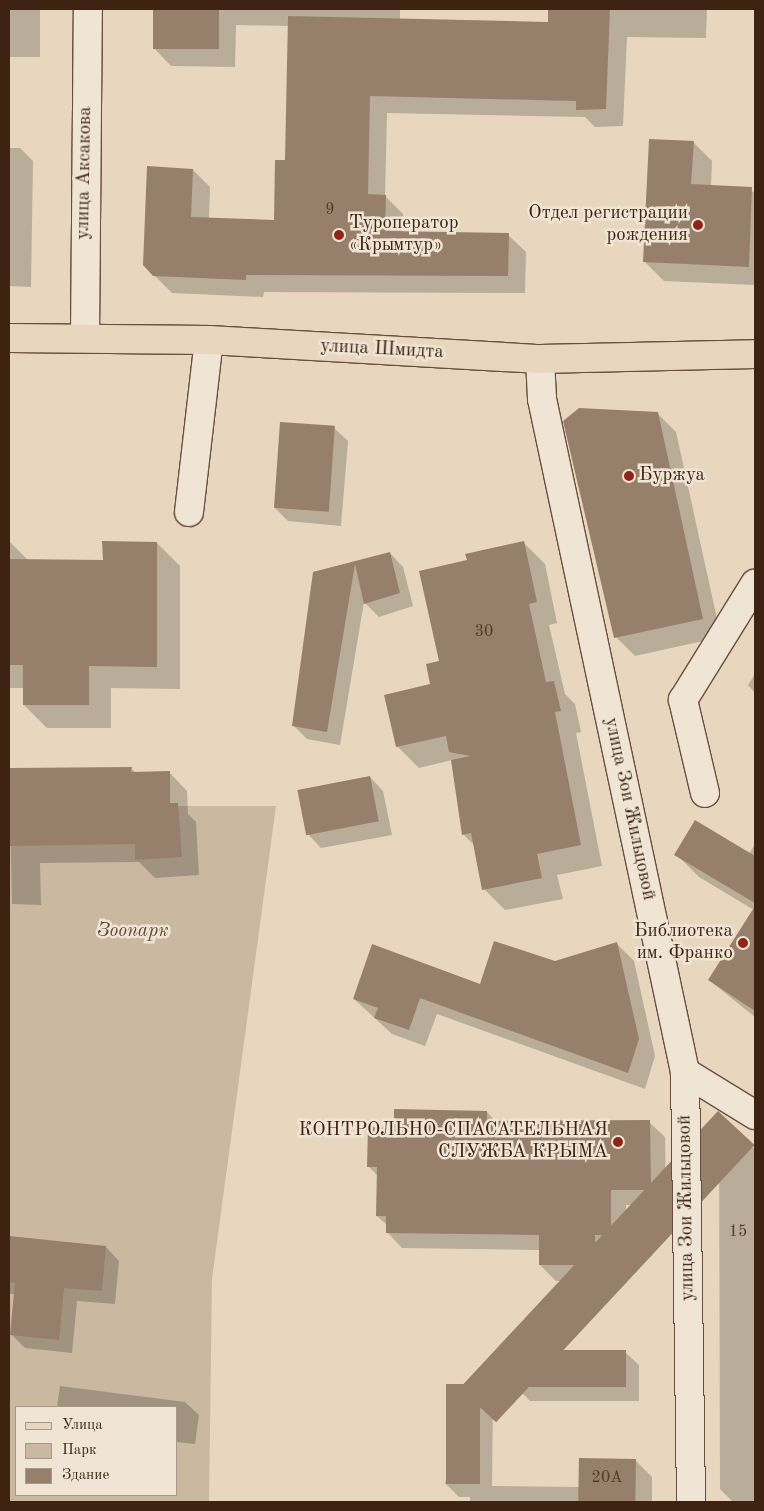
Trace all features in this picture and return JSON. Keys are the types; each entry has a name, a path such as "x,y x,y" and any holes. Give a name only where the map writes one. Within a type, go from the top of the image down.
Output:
{"main road":[{"name":"улица Шмидта","path":"9,338 84,337 208,340 540,359 755,354"}],"street":[{"name":"улица Аксакова","path":"84,337 88,9"},
{"path":"189,512 208,340"},
{"name":"улица Зои Жильцовой","path":"540,359 542,399 685,1072 691,1502"},
{"path":"705,793 682,700 755,584"},
{"path":"685,1072 755,1115"}],"green space":[{"name":"Зоопарк","path":"9,806 276,806 212,1279 209,1502 9,1502"}],"building":[{"path":"153,9 219,9 219,49 153,49"},
{"path":"548,9 610,9 606,109 576,110 576,101 370,96 368,194 386,195 385,231 509,233 508,276 246,275 246,280 153,276 143,265 147,166 193,169 191,217 274,220 275,160 285,160 288,16 548,22"},
{"name":"Отдел регистрации рождения","path":"649,139 694,141 691,184 752,187 749,267 643,262"},
{"path":"579,408 658,412 703,619 614,638 563,421"},
{"path":"280,422 335,426 329,512 274,508"},
{"path":"102,541 157,542 157,667 89,666 89,705 23,705 23,665 9,665 9,559 103,560"},
{"path":"524,541 537,602 529,604 546,682 554,681 561,711 555,712 581,845 537,854 542,878 482,890 471,833 462,835 451,760 471,756 449,752 446,736 396,747 384,695 430,684 426,664 439,661 419,571 467,560 465,554"},
{"path":"390,552 400,593 364,604 355,564 327,732 292,726 313,572"},
{"path":"132,767 131,772 170,771 170,803 178,803 182,857 135,860 135,844 9,846 9,768"},
{"path":"370,776 379,821 306,835 297,790"},
{"path":"695,820 755,856 755,903 674,855"},
{"name":"Библиотека им. Франко","path":"755,906 755,1011 708,980"},
{"path":"494,941 555,961 617,942 639,1039 628,1073 420,998 409,1030 374,1018 378,1008 353,999 372,944 480,984"},
{"path":"394,1109 487,1111 487,1121 650,1120 651,1190 611,1190 611,1235 595,1235 596,1265 539,1265 539,1235 386,1233 386,1216 376,1216 377,1167 367,1167 368,1127 394,1128"},
{"path":"718,1111 755,1145 496,1422 460,1388"},
{"path":"9,1236 106,1246 102,1291 64,1288 59,1340 10,1335 15,1283 9,1282"},
{"path":"515,1350 626,1350 626,1387 515,1387"},
{"path":"446,1384 480,1384 480,1484 446,1484"},
{"path":"579,1458 636,1459 635,1502 578,1502"}],"place":[{"name":"Отдел регистрации рождения","path":"698,225"},
{"name":"Туроператор «Крымтур»","path":"339,235"},
{"name":"Буржуа","path":"629,476"},
{"name":"Библиотека им. Франко","path":"743,943"},
{"name":"КОНТРОЛЬНО-СПАСАТЕЛЬНАЯ СЛУЖБА КРЫМА","path":"618,1142"}]}
